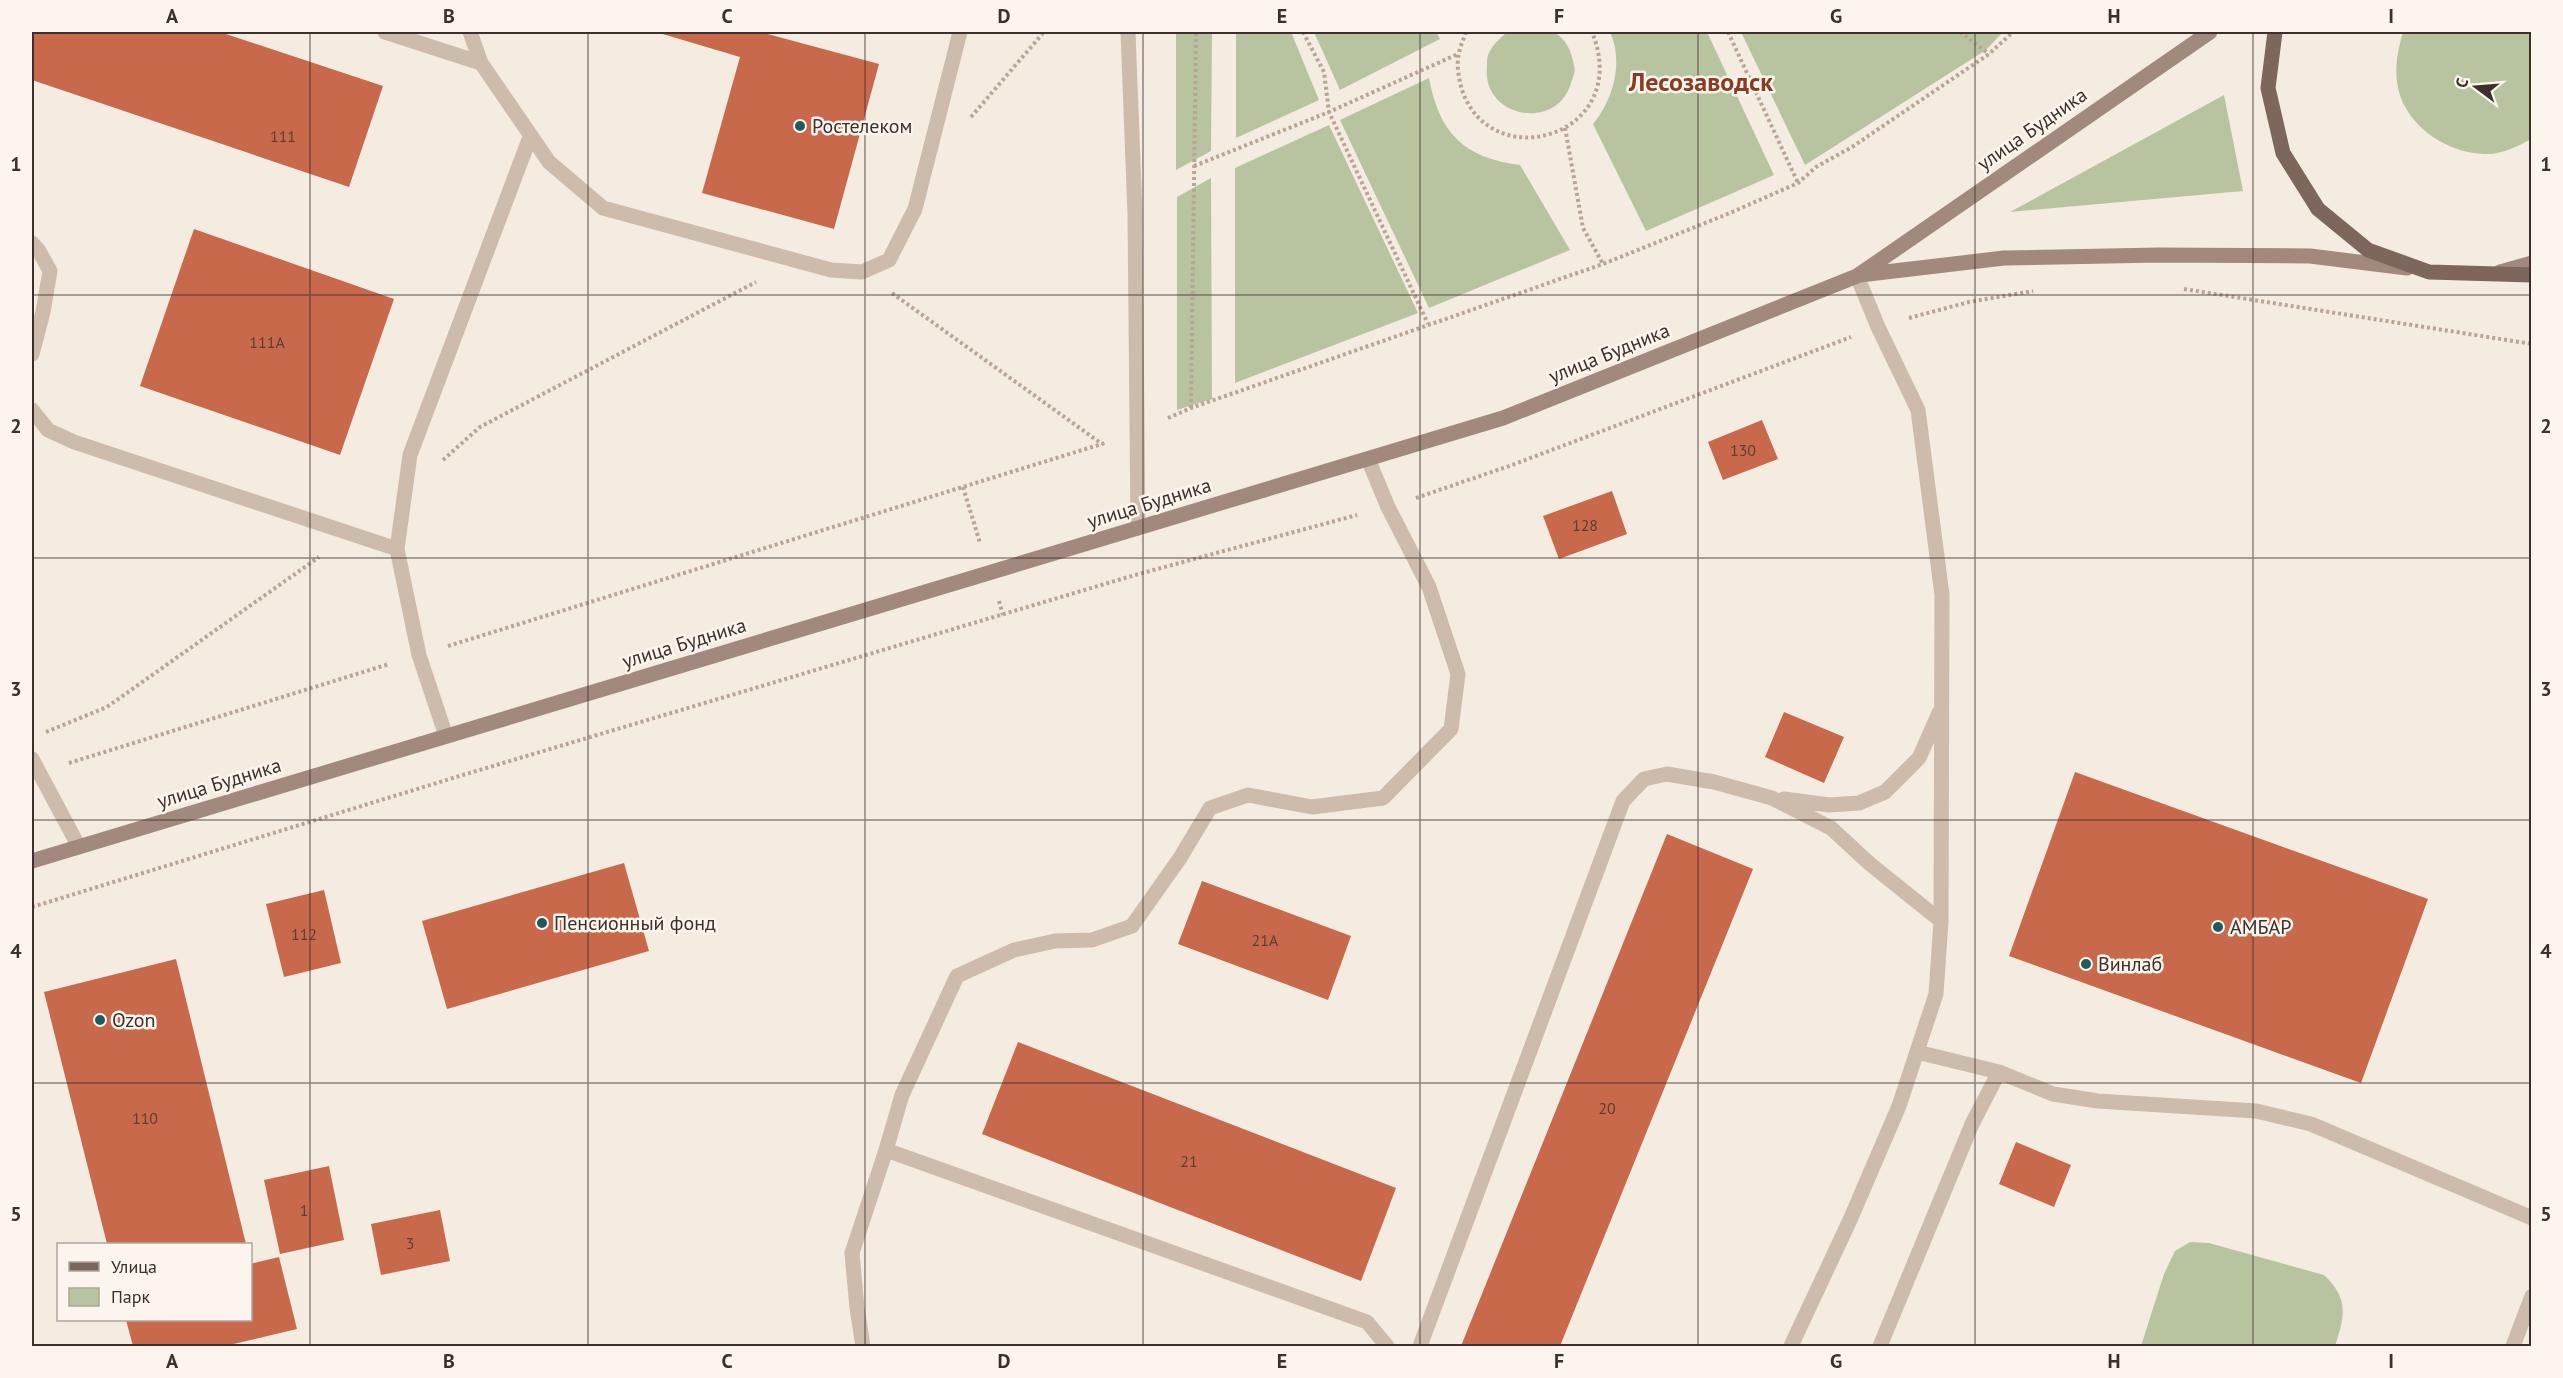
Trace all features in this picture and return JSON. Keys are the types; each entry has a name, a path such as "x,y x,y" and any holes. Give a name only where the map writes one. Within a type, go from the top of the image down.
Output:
{"main road":[{"name":"улица Будника","path":"32,861 1503,418 1857,276 2210,32"},
{"path":"2274,32 2268,88 2283,153 2318,210 2368,250 2429,272 2532,274"},
{"path":"1857,276 2004,258 2159,255 2310,256 2420,269"},
{"path":"2494,274 2532,263"}],"lane":[{"path":"385,32 481,63"},
{"path":"470,32 481,63 530,137 549,162 603,208 831,270 862,272 889,260 915,208 960,32"},
{"path":"1128,32 1135,202 1139,432 1138,528"},
{"path":"446,736 419,655 397,549 410,455 530,137"},
{"path":"32,243 50,271 43,312 32,354"},
{"path":"1791,1347 1850,1220 1899,1106 1936,994 1941,921 1942,595 1918,410 1878,327 1857,276"},
{"path":"32,410 48,430 74,442 397,549"},
{"path":"863,1347 856,1308 852,1253 902,1095 957,976 1014,950 1055,941 1092,940 1132,926 1180,858 1210,808 1248,795 1312,807 1383,798 1451,729 1458,674 1428,587 1388,507 1368,459"},
{"path":"1420,1347 1623,801 1644,779 1667,774 1714,782 1772,798 1829,805 1859,803 1885,792 1919,758 1941,708"},
{"path":"35,766 79,847"},
{"path":"1772,798 1831,828 1870,864 1941,921"},
{"path":"1917,1052 1999,1072 2053,1094 2098,1101 2256,1111 2311,1124 2532,1218"},
{"path":"1880,1347 1972,1124 1999,1072"},
{"path":"886,1150 1367,1322 1386,1347"},
{"path":"2513,1347 2532,1296"}],"path":[{"path":"969,120 1044,32"},
{"path":"1191,408 1196,32"},
{"path":"1303,32 1324,72 1329,112 1428,324"},
{"path":"1466,32 1459,54 1458,78 1466,102 1481,119 1500,132 1521,137 1544,136 1565,128 1582,114 1595,96 1600,74 1600,51 1592,32"},
{"path":"1728,32 1798,183"},
{"path":"1960,32 1989,54"},
{"path":"35,766 419,655 1102,444 1139,432 1191,408 1603,264 1798,183 1816,167 1852,147 1989,54 2013,32"},
{"path":"1194,166 1329,112 1459,54"},
{"path":"1565,128 1583,228 1603,264"},
{"path":"862,272 1102,444"},
{"path":"2177,288 2532,344"},
{"path":"32,907 466,774 1135,575 1388,507 1512,465 1878,327 1969,302 2044,289"}],"green space":[{"path":"1176,32 1212,32 1211,151 1176,170"},
{"path":"1236,32 1291,32 1319,100 1236,138"},
{"path":"1314,32 1436,32 1440,39 1340,90"},
{"path":"1507,32 1553,32 1568,46 1574,65 1574,74 1563,98 1551,108 1537,113 1522,112 1507,107 1496,97 1488,84 1488,54"},
{"path":"1610,32 1707,32 1774,175 1646,231 1593,124 1606,104 1614,80 1616,56"},
{"path":"1741,32 2003,32 1986,50 1805,165"},
{"path":"2403,32 2531,32 2531,139 2502,152 2483,154 2454,148 2427,133 2407,110 2397,82 2398,51"},
{"path":"1429,78 1433,97 1447,128 1469,149 1500,162 1520,165 1570,250 1429,308 1340,120"},
{"path":"2224,95 2243,191 2010,212"},
{"path":"1329,125 1418,313 1235,383 1235,168"},
{"path":"1211,178 1212,399 1177,410 1177,197"},
{"path":"2190,1242 2209,1243 2324,1275 2338,1292 2343,1308 2335,1346 2141,1346 2164,1274 2175,1251"}],"building":[{"path":"32,32 220,32 383,86 349,187 32,80"},
{"path":"656,32 760,32 879,64 834,229 702,193 740,57"},
{"path":"194,229 394,299 340,455 140,386"},
{"path":"1762,420 1778,459 1723,480 1708,442"},
{"path":"1612,491 1627,534 1559,559 1543,516"},
{"path":"1784,712 1844,737 1824,783 1765,757"},
{"name":"АМБАР","path":"2075,772 2428,899 2361,1083 2009,956"},
{"path":"1667,834 1753,869 1560,1346 1461,1346"},
{"path":"624,863 649,951 447,1009 422,921"},
{"path":"1202,881 1351,936 1328,1000 1178,944"},
{"path":"324,890 341,963 284,977 266,904"},
{"path":"176,959 246,1243 107,1243 44,992"},
{"path":"1018,1042 1396,1188 1361,1281 982,1134"},
{"path":"2016,1142 2071,1165 2054,1207 1999,1184"},
{"path":"329,1166 344,1240 280,1254 264,1180"},
{"path":"440,1210 450,1261 381,1275 371,1224"},
{"path":"279,1257 297,1329 225,1346 133,1346 126,1321 252,1321 252,1264"}],"place":[{"name":"Ростелеком","path":"800,126"},
{"name":"Пенсионный фонд","path":"542,923"},
{"name":"АМБАР","path":"2218,927"},
{"name":"Винлаб","path":"2086,964"},
{"name":"Ozon","path":"100,1020"}],"district":[{"name":"Лесозаводск","path":"1701,81"}]}
